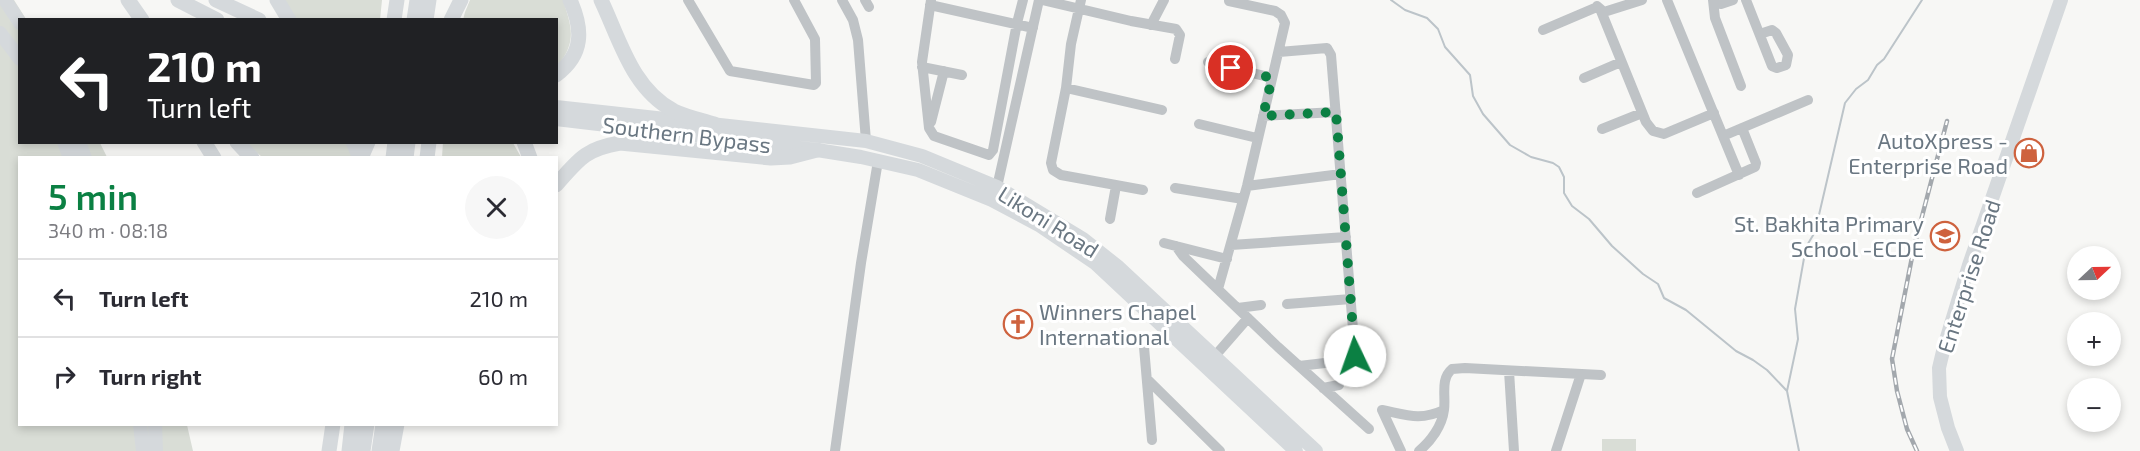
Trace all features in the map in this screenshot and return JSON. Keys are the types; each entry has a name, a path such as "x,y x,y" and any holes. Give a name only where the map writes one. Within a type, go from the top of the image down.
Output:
{"highway":[{"path":"128,0 141,18"},
{"path":"178,0 214,18"},
{"path":"216,0 255,18"},
{"path":"237,0 257,18"},
{"path":"277,0 288,18"},
{"path":"414,18 417,0"},
{"path":"426,18 429,0"},
{"path":"449,18 450,0"},
{"path":"450,18 461,0"},
{"path":"558,73 568,64 578,49 580,38 577,15 570,0"},
{"path":"601,0 640,82 652,95 675,111 714,124"},
{"path":"558,183 587,152 602,146 621,143 771,158 790,157 817,150"},
{"path":"239,144 250,156"},
{"path":"329,451 333,426"},
{"path":"349,451 352,426"},
{"path":"363,451 367,426"},
{"path":"379,451 383,426"},
{"path":"392,451 397,426"}],"main road":[{"path":"5,0 18,19"},
{"name":"Enterprise Road","path":"1957,451 1947,428 1940,397 1939,368 1969,265 2061,0"},
{"path":"0,33 18,56"},
{"name":"Southern Bypass","path":"558,107 659,120 714,124"},
{"name":"Southern Bypass","path":"558,119 817,150"},
{"name":"Likoni Road","path":"714,124 866,141 922,156 995,194 1046,216 1101,253 1316,451"},
{"name":"Likoni Road","path":"817,150 878,161 995,194 1095,263 1296,451"},
{"path":"140,426 142,451"},
{"path":"155,426 156,451"}],"street":[{"path":"689,0 730,71 814,85 816,83 815,39 794,0"},
{"path":"842,0 853,20 858,40 866,141"},
{"path":"865,0 869,7 870,0"},
{"path":"1023,0 1017,23 993,150 988,155 934,136 929,128 922,67 931,3 1017,23 1033,28"},
{"path":"995,194 1040,0 1079,5 1151,25 1176,29 1180,39 1175,59"},
{"path":"1151,25 1164,0"},
{"path":"1667,0 1739,175"},
{"path":"1713,0 1721,4 1733,0"},
{"path":"1713,0 1715,18 1741,86"},
{"path":"1746,0 1760,34"},
{"path":"1218,290 1247,186 1285,23 1279,12 1229,1"},
{"path":"1598,6 1604,12 1637,1"},
{"path":"1079,5 1051,164 1053,170 1061,175 1143,190"},
{"path":"1598,6 1642,113 1653,131 1664,134 1713,113"},
{"path":"1544,30 1598,6"},
{"path":"1279,52 1329,50 1331,55 1355,354 1351,360 1299,366"},
{"path":"1208,62 1272,78"},
{"path":"1584,78 1621,62"},
{"path":"922,67 962,75"},
{"path":"929,128 944,71"},
{"path":"1066,88 1162,110"},
{"path":"1723,136 1808,100"},
{"path":"1263,116 1336,112"},
{"path":"1602,129 1642,113"},
{"path":"1199,124 1257,138"},
{"path":"1697,193 1756,166 1742,128"},
{"path":"835,451 861,263 878,161"},
{"path":"1247,186 1341,174"},
{"path":"1110,219 1116,186"},
{"path":"1175,188 1243,199"},
{"path":"1231,245 1346,237"},
{"path":"1164,243 1227,259"},
{"path":"1176,246 1218,290 1369,429"},
{"path":"1287,304 1351,299"},
{"path":"1238,308 1261,305"},
{"path":"1214,357 1248,318"},
{"path":"1144,347 1152,440"},
{"path":"1419,451 1434,433 1444,410 1446,377 1452,369 1601,375"},
{"path":"1509,371 1514,451"},
{"path":"1556,451 1581,374"},
{"path":"1147,379 1220,451"},
{"path":"1323,388 1339,385"},
{"path":"1401,451 1382,410 1423,417 1444,410"}],"shaded area":[{"path":"0,0 14,0 25,18 18,18 18,144 100,144 106,156 18,156 18,426 187,426 193,451 0,451"},
{"path":"280,0 382,0 380,18 295,18"},
{"path":"470,0 563,0 571,35 568,50 558,66 558,18 464,18"},
{"path":"247,144 362,144 355,156 261,156"},
{"path":"443,144 514,144 520,156 442,156"},
{"path":"1602,439 1636,439 1636,451 1602,451"}],"waterway":[{"path":"1391,0 1405,10 1427,18 1438,29 1445,47 1470,75 1473,96 1483,114 1510,145 1531,157 1559,167 1564,177 1564,193 1572,206 1589,219 1612,246 1643,274 1658,284 1664,298 1686,310 1736,351 1767,370 1787,391"},
{"path":"1799,451 1787,391 1798,339 1795,309 1806,247 1815,232 1845,103 1856,89 1868,80 1877,65 1884,59 1922,0"}],"railway":[{"path":"1917,451 1907,429 1897,391 1892,359 1914,247 1947,121"}],"place":[{"name":"AutoXpress - Enterprise Road","path":"2029,153"},
{"name":"St. Bakhita Primary School -ECDE","path":"1945,236"},
{"name":"Winners Chapel International","path":"1018,324"}],"route":[{"path":"1231,68 1272,78 1263,116 1278,117 1336,112 1355,356"}]}
